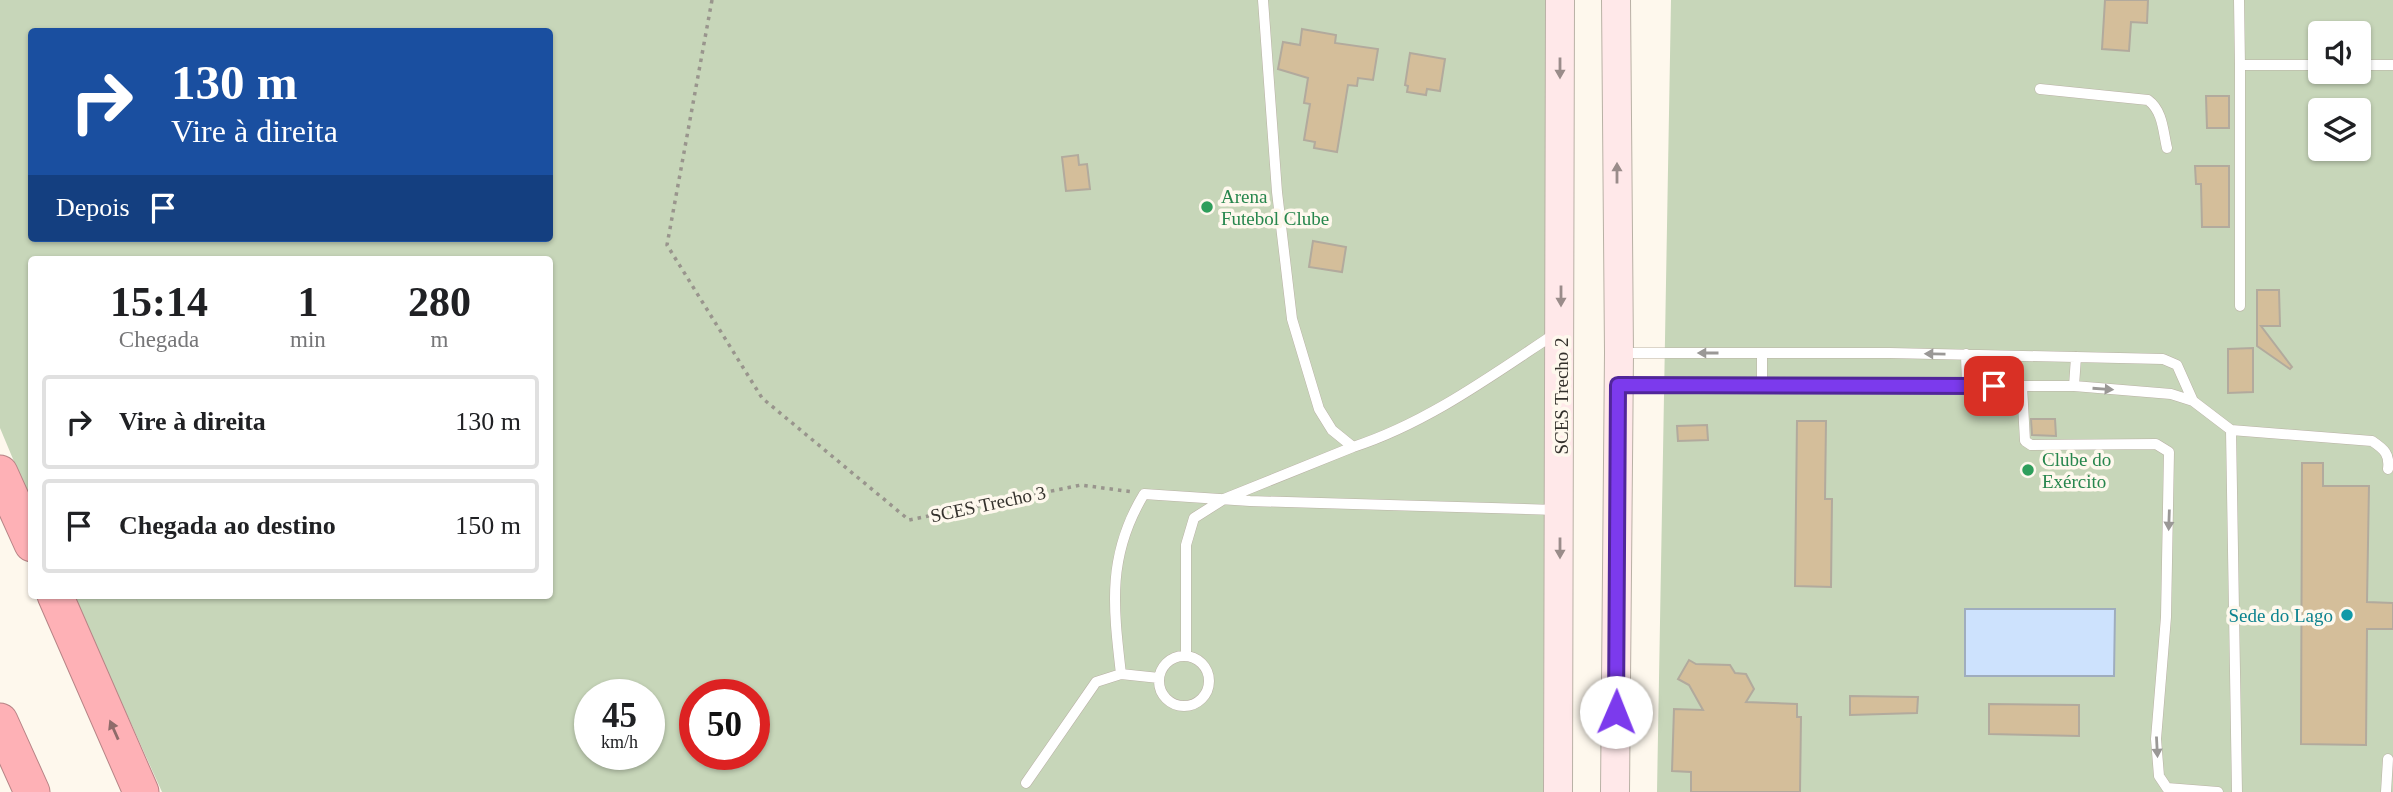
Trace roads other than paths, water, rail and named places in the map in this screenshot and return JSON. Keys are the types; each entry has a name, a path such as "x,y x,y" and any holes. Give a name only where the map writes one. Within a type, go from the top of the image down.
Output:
{"highway":[{"path":"0,473 28,535"},
{"path":"56,599 141,792"},
{"path":"0,721 32,792"}],"main road":[{"name":"SCES Trecho 2","path":"1558,792 1560,0"},
{"path":"1615,792 1619,353 1616,30 1622,2"}],"lane":[{"path":"1264,0 1277,192 1292,319 1319,410 1332,430 1353,447"},
{"path":"2239,0 2240,306"},
{"path":"2240,65 2308,65"},
{"path":"2371,65 2393,65"},
{"path":"2040,89 2148,100 2156,105 2160,114 2167,148"},
{"path":"1186,655 1186,545 1194,519 1224,499 1410,424 1454,400 1561,330"},
{"path":"1619,353 1966,354 2163,359 2173,362 2182,372 2193,401"},
{"path":"1762,353 1762,385"},
{"path":"1966,354 1967,386"},
{"path":"2074,386 2076,357"},
{"path":"1618,385 2074,386 2171,394 2193,401 2231,430 2372,441 2384,450 2389,459 2388,469"},
{"path":"2022,386 2025,441 2031,445 2156,444 2169,452 2166,617 2156,739 2159,776 2167,788 2218,792"},
{"path":"2231,430 2237,792"},
{"path":"1121,674 1112,600 1117,558 1127,521 1144,494 1560,510"},
{"path":"1186,655 1203,664 1208,673 1207,692 1200,700 1182,706 1173,703 1160,688 1160,678 1168,662 1186,655"},
{"path":"1026,783 1096,682 1121,674 1160,678"},
{"path":"2386,792 2388,759"}],"water":[{"path":"1965,609 2115,609 2114,676 1965,676"}],"place":[{"name":"Arena Futebol Clube","path":"1207,207"},
{"name":"Clube do Exército","path":"2028,470"},
{"name":"Sede do Lago","path":"2347,615"}]}
